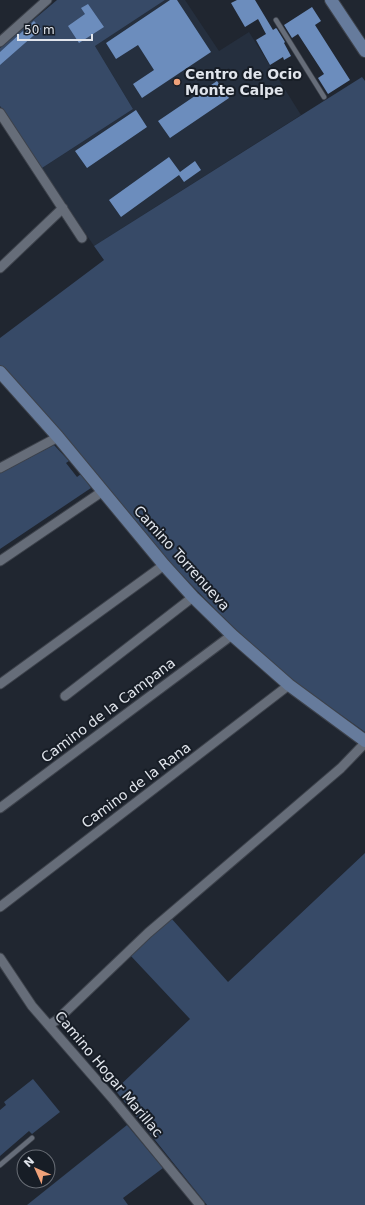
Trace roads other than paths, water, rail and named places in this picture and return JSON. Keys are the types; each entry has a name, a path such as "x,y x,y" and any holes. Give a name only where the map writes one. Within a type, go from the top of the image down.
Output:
{"street":[{"path":"0,42 48,0"},
{"path":"331,0 365,52"},
{"path":"0,113 82,238"},
{"path":"0,268 63,208"},
{"name":"Camino Torrenueva","path":"0,372 58,437 164,565 193,597 289,685 365,742"},
{"path":"0,468 58,437"},
{"path":"0,561 103,491"},
{"path":"0,684 164,565"},
{"path":"65,696 193,597"},
{"name":"Camino de la Campana","path":"0,808 232,634"},
{"name":"Camino de la Rana","path":"0,907 289,685"},
{"path":"49,1025 57,1020 148,933 341,768 365,742"},
{"name":"Camino Hogar Marillac","path":"0,958 32,1006 112,1098 200,1205"}],"lane":[{"path":"276,20 324,97"},
{"path":"0,1165 32,1138"}],"place":[{"name":"Centro de Ocio Monte Calpe","path":"177,82"}]}
